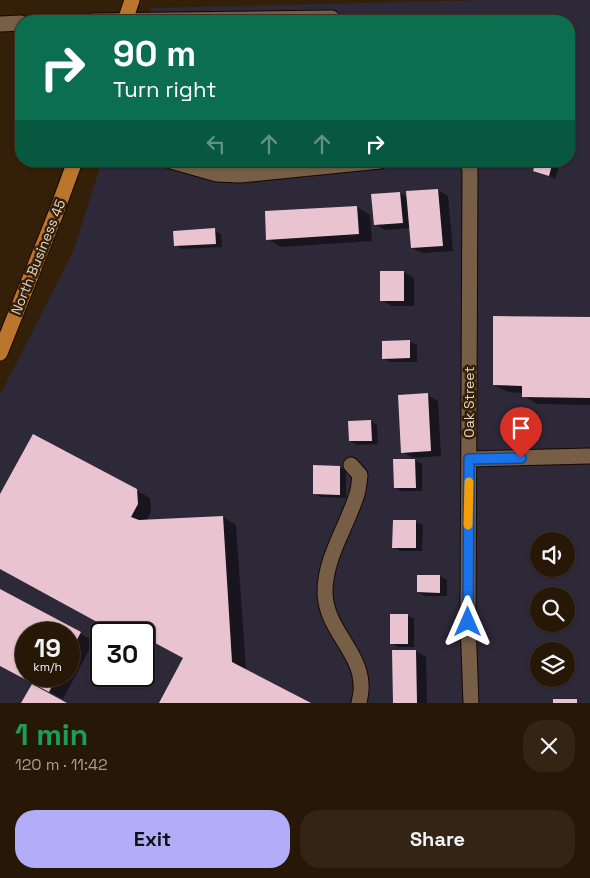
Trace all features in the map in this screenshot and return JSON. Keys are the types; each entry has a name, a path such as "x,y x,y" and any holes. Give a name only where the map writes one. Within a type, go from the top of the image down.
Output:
{"main road":[{"path":"127,15 132,0"},
{"name":"North Business 45","path":"0,353 73,167"}],"street":[{"path":"0,24 15,23"},
{"path":"192,167 217,174 240,175 320,167"},
{"name":"Oak Street","path":"469,167 468,622 471,703"},
{"path":"469,459 590,456"},
{"path":"351,465 360,475 357,495 328,569 325,592 327,608 333,625 349,650 358,671 361,684 359,703"}],"shaded area":[{"path":"488,0 590,0 590,703 0,703 0,395 73,252 100,167 575,167 575,15 149,15 151,8"}],"building":[{"path":"534,167 551,167 549,176 533,171"},
{"path":"438,189 443,246 411,248 406,191"},
{"path":"400,192 403,223 374,225 371,194"},
{"path":"357,206 359,234 266,240 265,211"},
{"path":"215,228 216,244 174,246 173,231"},
{"path":"380,271 404,271 404,301 380,301"},
{"path":"493,316 590,317 590,398 522,397 522,386 493,385"},
{"path":"410,340 410,358 382,359 382,341"},
{"path":"428,393 431,451 401,453 398,395"},
{"path":"371,420 372,441 349,441 348,421"},
{"path":"33,434 137,489 138,504 131,517 139,520 223,516 232,662 311,703 159,703 183,658 155,643 155,622 97,622 0,569 0,494"},
{"path":"393,459 415,459 416,488 394,488"},
{"path":"313,465 340,466 340,495 313,494"},
{"path":"393,520 416,520 416,548 392,548"},
{"path":"417,575 440,575 440,593 417,592"},
{"path":"0,589 62,622 15,622 15,674 0,666"},
{"path":"390,614 408,614 408,644 390,644"},
{"path":"392,650 416,650 417,703 393,703"},
{"path":"30,687 38,687 67,703 21,703"},
{"path":"40,687 52,687 49,692"},
{"path":"553,699 577,699 577,703 553,703"}],"slow traffic":[{"path":"468,525 469,482"}],"route":[{"path":"468,622 469,459 521,458"}]}
